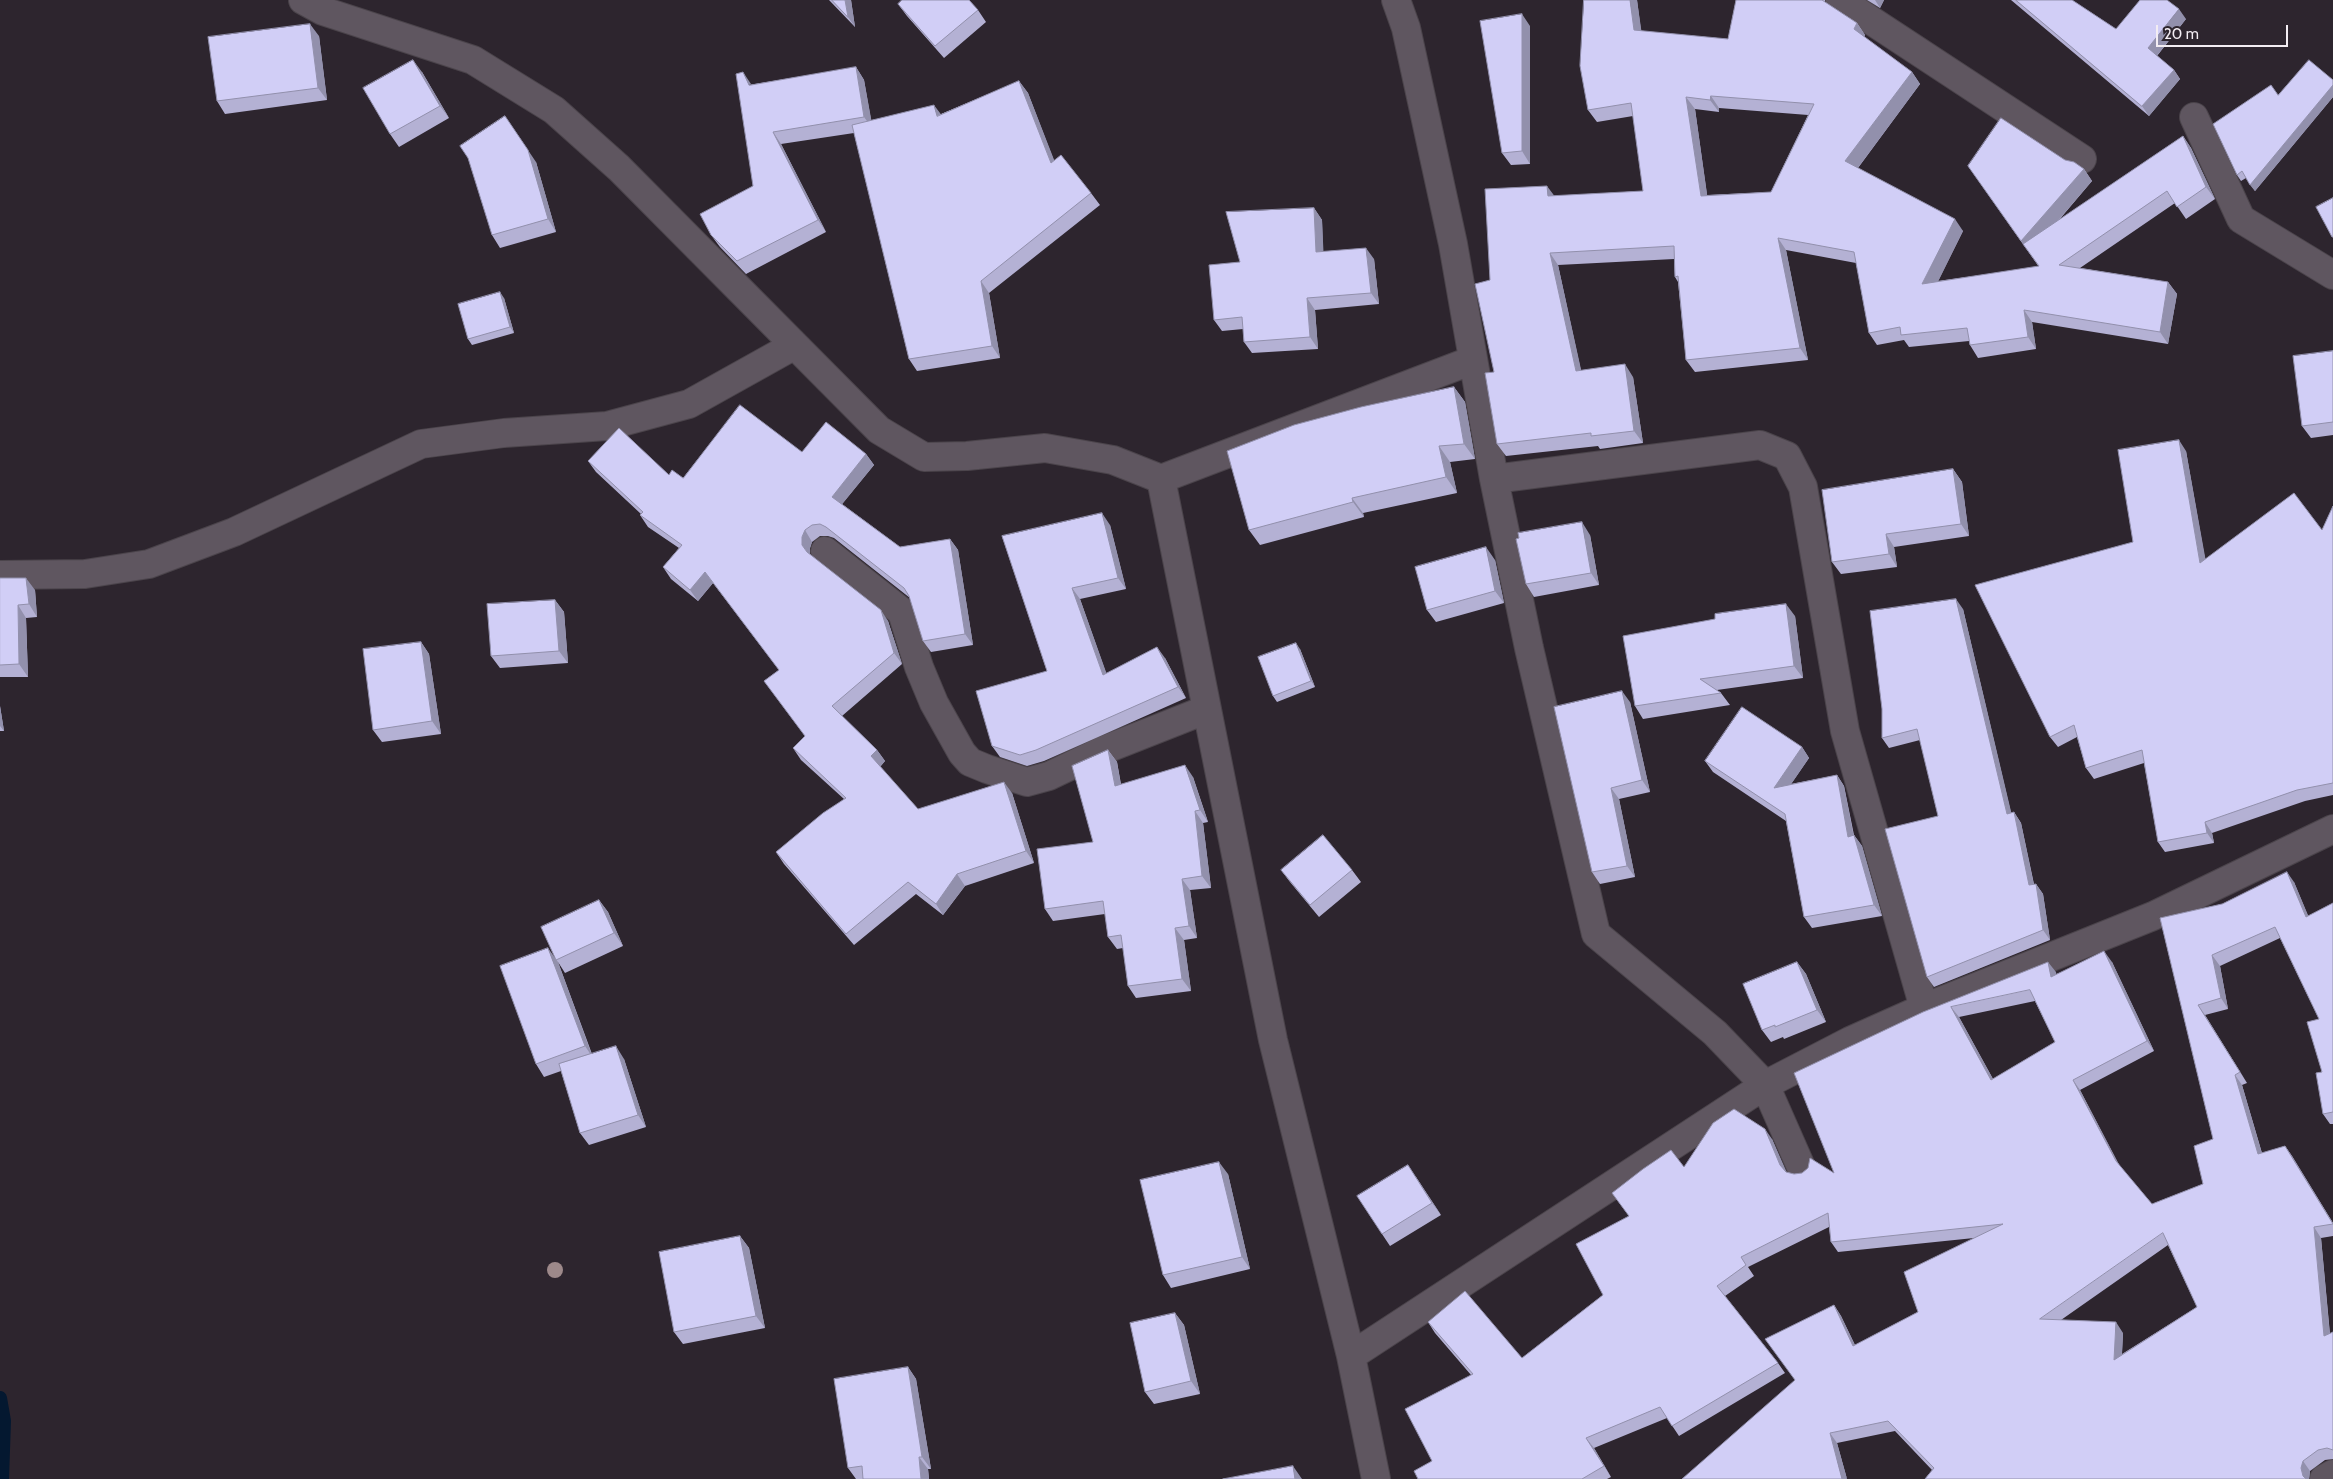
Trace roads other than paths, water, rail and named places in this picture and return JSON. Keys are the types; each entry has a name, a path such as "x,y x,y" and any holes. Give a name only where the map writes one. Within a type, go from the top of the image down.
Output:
{"street":[{"path":"303,0 323,11 473,60 554,110 619,168 793,346 879,430 924,457 967,456 1045,448 1112,460 1161,479 1473,360"},
{"path":"1396,0 1406,28 1454,244 1494,479 1528,648 1596,934 1715,1034 1765,1085 1802,1169"},
{"path":"1840,0 2082,159"},
{"path":"2194,117 2241,219 2333,275"},
{"path":"0,575 85,574 149,564 234,532 420,444 504,433 616,423 689,404 793,346"},
{"path":"1494,479 1760,445 1787,456 1803,488 1845,731 1924,1008"},
{"path":"1161,479 1205,710 1273,1040 1351,1356 1376,1479"},
{"path":"825,550 902,612 919,667 934,703 962,753 970,762 1028,782 1049,776 1101,751 1205,710"},
{"path":"1351,1356 1765,1085 1850,1041 1924,1008 2153,916 2333,830"},
{"path":"2324,1479 2333,1474"}],"waterway":[{"path":"0,1398 4,1421 2,1479"}]}
